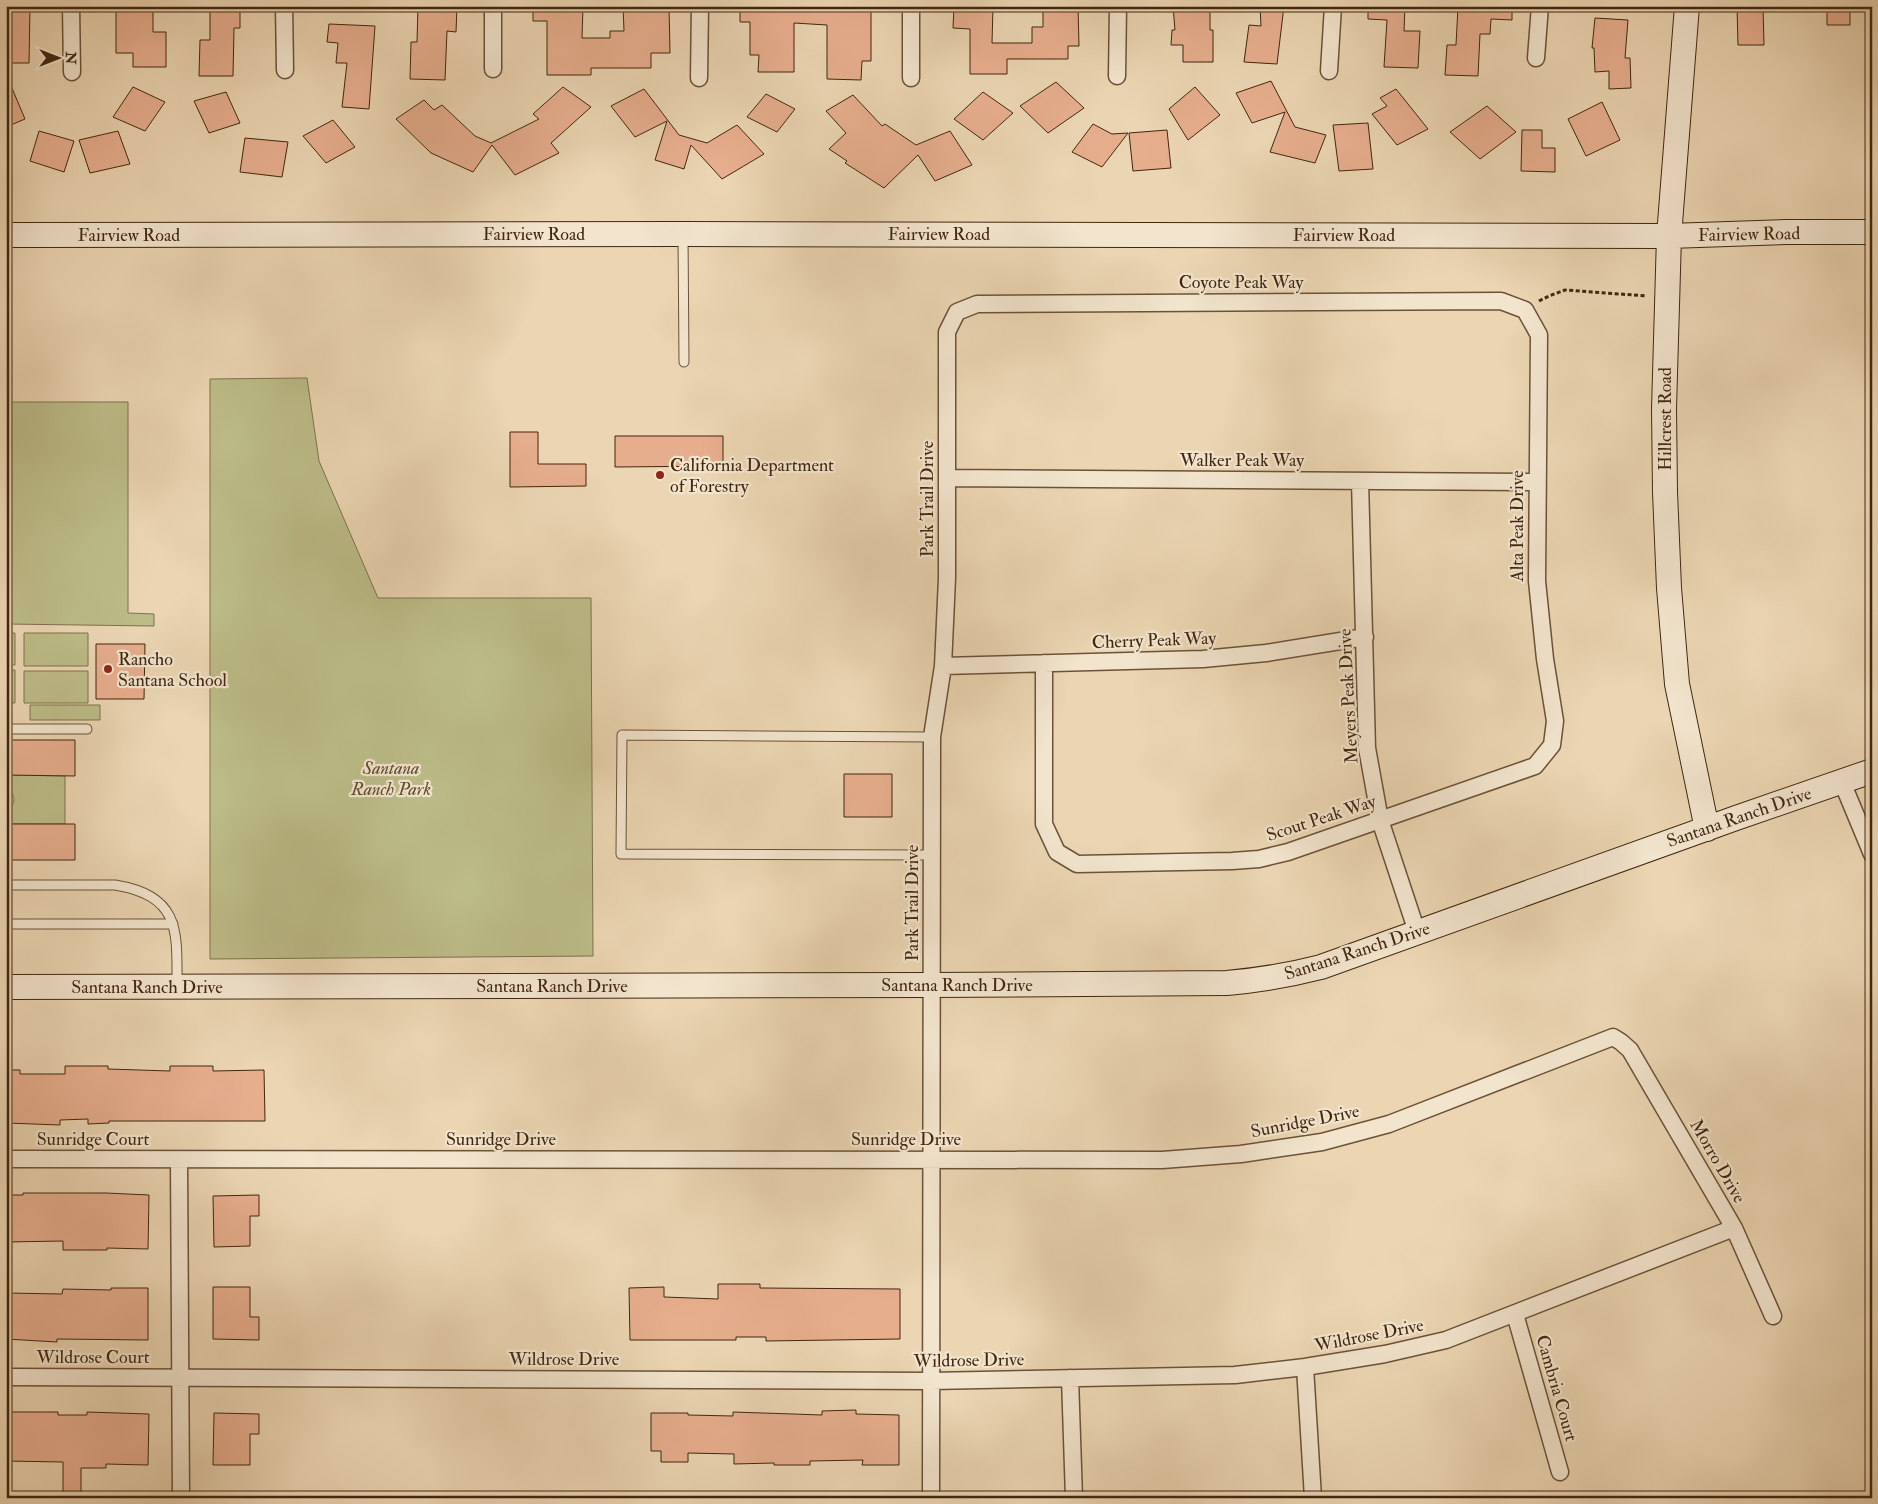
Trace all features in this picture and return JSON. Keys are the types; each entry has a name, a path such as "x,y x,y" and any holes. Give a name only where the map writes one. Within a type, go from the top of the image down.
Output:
{"street":[{"path":"72,6 72,72"},
{"path":"284,6 285,70"},
{"path":"493,6 493,69"},
{"path":"699,78 700,6"},
{"path":"911,6 911,78"},
{"path":"1118,6 1118,76"},
{"path":"1329,70 1333,6"},
{"path":"1536,58 1540,6"},
{"name":"Hillcrest Road","path":"1687,6 1669,236 1664,409 1669,588 1677,684 1707,829"},
{"name":"Fairview Road","path":"6,235 1669,236 1787,232 1872,232"},
{"name":"Coyote Peak Way","path":"957,312 977,304 1501,301 1525,310"},
{"name":"Alta Peak Drive","path":"1525,310 1539,335 1537,581 1544,659 1555,721 1552,745"},
{"name":"Park Trail Drive","path":"931,1498 932,737 943,666 948,578 947,332 957,312"},
{"name":"Walker Peak Way","path":"947,478 1537,482"},
{"name":"Meyers Peak Drive","path":"1360,481 1367,748 1380,820 1417,932"},
{"name":"Cherry Peak Way","path":"943,666 1203,659 1266,652 1365,637"},
{"name":"Scout Peak Way","path":"1044,663 1044,824 1057,852 1077,864 1259,859 1288,852 1535,766 1552,745"},
{"name":"Santana Ranch Drive","path":"6,987 932,985 1228,983 1254,981 1288,976 1321,967 1872,771"},
{"path":"1842,782 1872,854"},
{"name":"Sunridge Drive","path":"179,1160 1162,1160 1241,1154 1322,1142 1389,1124 1613,1037"},
{"name":"Morro Drive","path":"1613,1037 1630,1050 1734,1228 1773,1316"},
{"name":"Sunridge Court","path":"6,1159 179,1160"},
{"path":"179,1160 181,1498"},
{"name":"Wildrose Drive","path":"180,1378 931,1380 1235,1375 1305,1367 1385,1354 1446,1340 1734,1228"},
{"name":"Cambria Court","path":"1515,1314 1560,1472"},
{"path":"1305,1367 1314,1498"},
{"name":"Wildrose Court","path":"6,1377 180,1378"},
{"path":"1070,1378 1074,1498"}],"lane":[{"path":"682,234 684,362"},
{"path":"6,729 87,729"},
{"path":"932,737 622,736 621,854 932,855"},
{"path":"6,885 115,885 132,888 148,895 163,907 173,924 176,936 177,987"},
{"path":"6,924 173,924"}],"path":[{"path":"1525,310 1549,296 1565,290 1668,296"}],"green space":[{"name":"Santana Ranch Park","path":"307,378 319,461 378,598 591,598 593,956 210,959 210,379"},
{"path":"6,402 128,402 128,613 154,614 154,626 6,624"},
{"path":"6,633 15,633 15,665 6,665"},
{"path":"24,633 88,633 88,666 24,666"},
{"path":"6,670 15,670 15,703 6,703"},
{"path":"24,671 88,671 88,703 24,703"},
{"path":"30,705 100,705 100,720 30,720"},
{"path":"6,775 65,776 65,824 6,824 6,811 12,806 14,800 10,790 6,788"}],"building":[{"path":"6,6 30,6 29,63 6,63"},
{"path":"116,6 153,6 153,32 166,32 166,67 133,67 133,53 116,53"},
{"path":"210,6 240,6 240,28 234,28 233,76 199,76 200,40 210,40"},
{"path":"418,6 457,6 456,32 447,31 445,80 410,79 411,42 417,42"},
{"path":"533,6 583,6 582,38 610,38 610,31 624,31 623,6 669,6 670,53 651,53 651,68 591,68 591,75 547,75 547,21 533,21"},
{"path":"740,6 871,6 871,61 862,61 861,80 827,79 827,25 794,23 794,72 758,72 759,55 750,55 750,22 740,22"},
{"path":"954,6 993,6 992,43 1032,43 1032,27 1043,27 1043,6 1078,6 1079,46 1068,46 1068,59 1007,59 1007,74 970,74 970,29 953,28"},
{"path":"1173,6 1210,6 1210,30 1213,30 1213,62 1183,62 1183,45 1171,45 1172,30 1175,30"},
{"path":"1260,6 1284,6 1277,64 1244,62 1249,25 1261,26"},
{"path":"1368,6 1405,6 1404,31 1420,31 1418,68 1384,67 1387,20 1368,19"},
{"path":"1458,6 1512,6 1512,20 1491,19 1490,34 1480,34 1478,76 1445,75 1447,45 1456,45"},
{"path":"1737,6 1763,6 1764,45 1738,45"},
{"path":"1827,6 1850,6 1850,25 1827,25"},
{"path":"1595,18 1628,20 1625,58 1630,58 1631,88 1609,89 1609,71 1595,72 1594,48 1592,48"},
{"path":"329,24 375,26 369,109 342,107 347,63 336,63 338,43 327,42"},
{"path":"6,74 25,119 6,127"},
{"path":"1271,81 1295,127 1326,135 1315,163 1270,152 1285,112 1252,123 1236,93"},
{"path":"1056,82 1084,108 1048,133 1020,106"},
{"path":"133,87 165,102 145,131 113,117"},
{"path":"563,87 591,107 551,143 559,153 515,175 492,145 473,172 431,153 396,119 424,100 434,110 442,105 475,136 491,143 539,119 533,114"},
{"path":"1195,87 1220,115 1188,140 1169,109"},
{"path":"644,89 679,135 707,143 737,125 764,154 722,179 691,145 684,169 655,160 667,121 635,137 611,106"},
{"path":"1396,89 1428,129 1397,145 1372,114 1387,106 1380,98"},
{"path":"226,92 240,123 209,133 194,101"},
{"path":"983,92 1013,113 983,140 954,119"},
{"path":"766,94 795,109 777,132 747,117"},
{"path":"853,95 882,126 885,124 916,145 950,131 972,165 935,181 918,155 884,188 845,163 847,161 829,149 846,133 826,111"},
{"path":"1602,102 1620,140 1586,156 1568,119"},
{"path":"1487,106 1516,132 1480,159 1450,132"},
{"path":"333,120 355,147 326,163 303,136"},
{"path":"1368,123 1373,169 1339,171 1333,125"},
{"path":"1093,124 1112,134 1128,133 1102,167 1072,152"},
{"path":"1167,130 1171,168 1133,171 1129,133"},
{"path":"1522,130 1542,130 1542,148 1555,148 1555,172 1521,171"},
{"path":"39,131 74,141 64,172 30,161"},
{"path":"118,131 130,164 90,173 79,140"},
{"path":"245,138 288,142 282,177 240,172"},
{"path":"510,432 538,432 538,464 586,464 586,486 510,487"},
{"path":"615,436 723,436 723,466 615,467"},
{"path":"96,644 145,644 144,699 96,699"},
{"path":"6,740 75,740 75,776 6,775"},
{"path":"844,774 892,774 892,817 844,817"},
{"path":"6,824 75,824 75,860 6,860"},
{"path":"65,1066 108,1066 108,1069 170,1071 170,1066 213,1066 213,1071 264,1070 265,1121 109,1121 109,1123 88,1124 88,1119 60,1120 60,1125 6,1123 6,1070 20,1070 20,1074 65,1074"},
{"path":"23,1193 149,1195 148,1249 63,1250 63,1241 6,1242 6,1195 23,1195"},
{"path":"259,1195 259,1216 250,1216 250,1246 214,1247 213,1196"},
{"path":"718,1284 760,1284 760,1288 900,1289 900,1339 766,1341 766,1337 736,1337 736,1340 630,1340 629,1288 664,1287 664,1297 718,1299"},
{"path":"213,1287 250,1287 250,1317 259,1317 259,1340 213,1339"},
{"path":"111,1288 148,1288 148,1340 57,1339 57,1342 6,1339 6,1293 62,1294 63,1289 111,1290"},
{"path":"856,1410 856,1414 899,1415 899,1465 862,1465 863,1460 810,1461 810,1465 774,1465 774,1463 734,1464 734,1454 688,1453 688,1462 661,1462 661,1451 651,1451 651,1413 733,1416 733,1412 822,1415 822,1411"},
{"path":"6,1412 58,1412 58,1415 87,1415 87,1412 149,1414 148,1465 106,1464 106,1468 81,1468 81,1498 63,1498 63,1462 6,1461"},
{"path":"214,1413 259,1414 259,1434 250,1434 250,1465 213,1465"}],"place":[{"name":"California Department of Forestry","path":"660,475"},
{"name":"Rancho Santana School","path":"108,669"}]}
